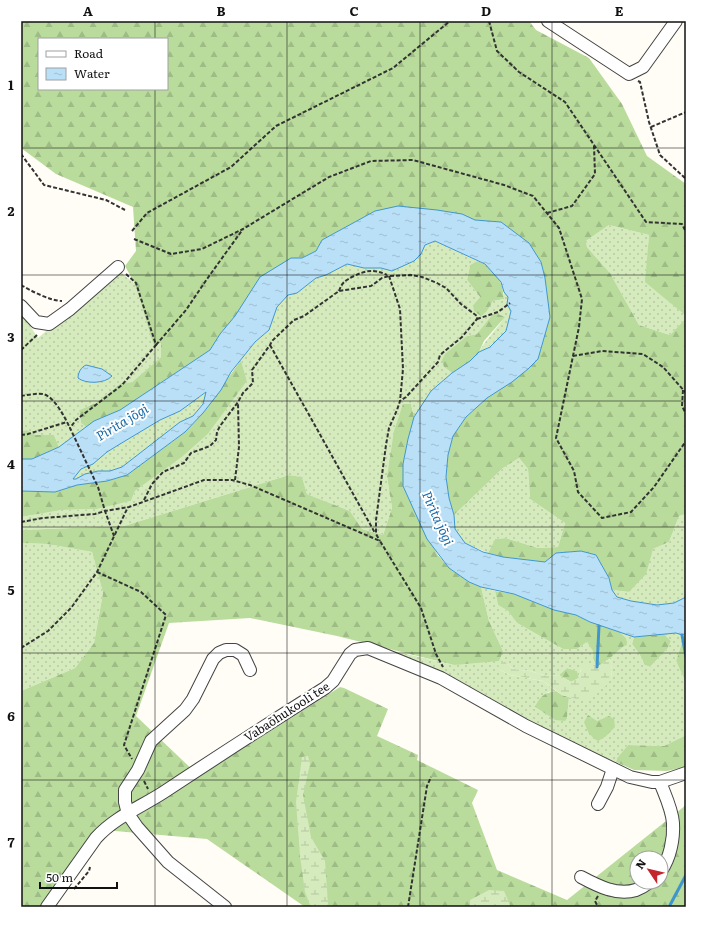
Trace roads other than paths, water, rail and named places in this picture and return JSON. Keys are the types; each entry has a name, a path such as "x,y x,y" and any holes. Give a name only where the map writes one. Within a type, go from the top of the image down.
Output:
{"street":[{"path":"548,21 629,74 643,67 676,21"},
{"path":"21,306 36,322 49,324 70,309 118,267"},
{"name":"Vabaõhukooli tee","path":"47,907 96,838 113,822 154,799 325,688 333,681 350,654 355,650 368,648 450,683 526,726 630,777 644,782 660,782 686,773"},
{"path":"225,907 168,862 128,814 125,802 125,790 138,770 151,741 185,710 193,699 213,659 219,653 226,650 235,650 243,655 250,670"},
{"path":"598,804 607,787 613,769"},
{"path":"660,782 669,805 673,823 669,853"},
{"path":"581,878 602,888 624,892 638,890"}],"water":[{"name":"Pirita jõgi","path":"398,206 437,210 462,214 475,220 501,222 529,243 541,262 545,278 550,317 538,359 512,382 487,398 466,417 453,436 448,455 446,477 449,498 454,515 455,529 465,543 483,552 503,557 545,562 556,553 581,551 596,555 609,578 612,590 617,597 657,605 674,603 686,597 686,633 682,635 676,633 634,637 590,622 576,615 554,610 514,594 481,587 469,582 449,568 427,539 403,486 403,464 414,417 431,391 452,373 470,361 479,352 490,347 506,331 511,311 507,304 508,297 504,292 501,282 485,264 435,241 425,245 421,254 414,261 392,271 381,268 364,268 347,264 326,275 316,278 297,293 288,295 277,307 269,330 255,342 231,372 221,390 203,413 185,432 127,475 107,481 77,485 55,492 21,491 21,459 32,459 59,447 94,421 120,410 210,350 220,334 235,316 260,277 291,258 302,258 316,251 322,240 375,211","holes":["206,392 203,404 193,416 180,422 122,467 110,471 98,471 85,474 73,479 81,469 93,464 107,452 160,420 180,411"]},
{"path":"86,365 102,369 112,376 105,381 100,382 81,380 78,378 79,374 81,369"}],"waterway":[{"path":"597,667 599,626"},
{"path":"682,635 686,657"},
{"path":"669,907 686,875"}]}
